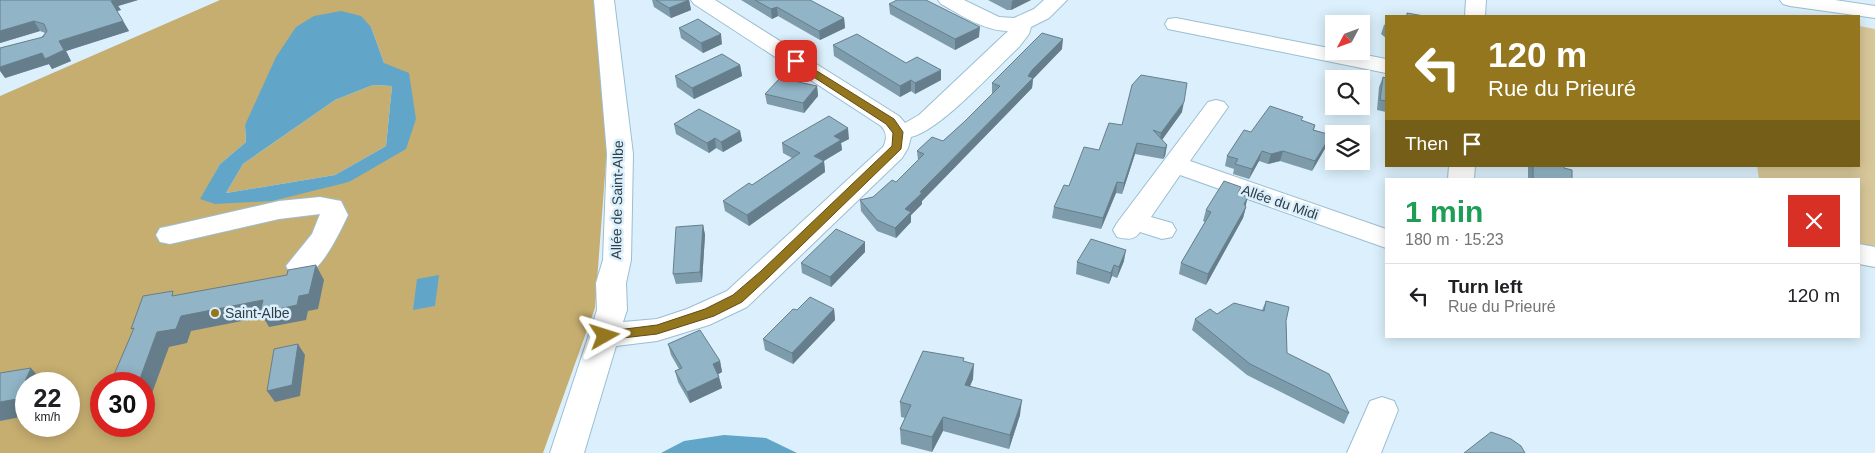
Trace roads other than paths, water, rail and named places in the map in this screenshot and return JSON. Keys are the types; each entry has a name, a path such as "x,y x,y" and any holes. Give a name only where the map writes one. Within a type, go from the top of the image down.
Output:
{"street":[{"name":"Allée de Saint-Albe","path":"567,453 612,310 611,283 617,260 620,154 604,0"},
{"path":"605,336 657,330 698,317 738,298 893,152 899,142 898,132 890,122 701,0"},
{"path":"948,0 994,23 1021,25 1040,16 1057,0"},
{"path":"1474,15 1476,0"},
{"path":"1790,0 1875,12"},
{"path":"1176,24 1262,34 1385,66"},
{"path":"898,132 911,130 928,120 1011,42 1018,34 1021,25"},
{"path":"1162,230 1131,225 1174,164 1217,118"},
{"name":"Allée du Midi","path":"1174,164 1385,239"},
{"path":"170,235 300,206 325,204 331,207 334,215 329,229 300,266"},
{"path":"1860,254 1875,257"},
{"path":"1364,453 1382,410"}],"water":[{"path":"341,11 361,16 371,27 384,63 409,73 416,119 406,149 349,182 272,201 215,204 200,199 220,164 246,142 245,125 276,57 296,27 314,16","holes":["373,85 392,86 386,146 335,175 226,193 243,164 335,100"]},
{"path":"439,275 435,306 413,310 417,279"},
{"path":"724,435 766,438 797,453 661,453 684,441"}],"place":[{"name":"Saint-Albe","path":"215,313"}]}
